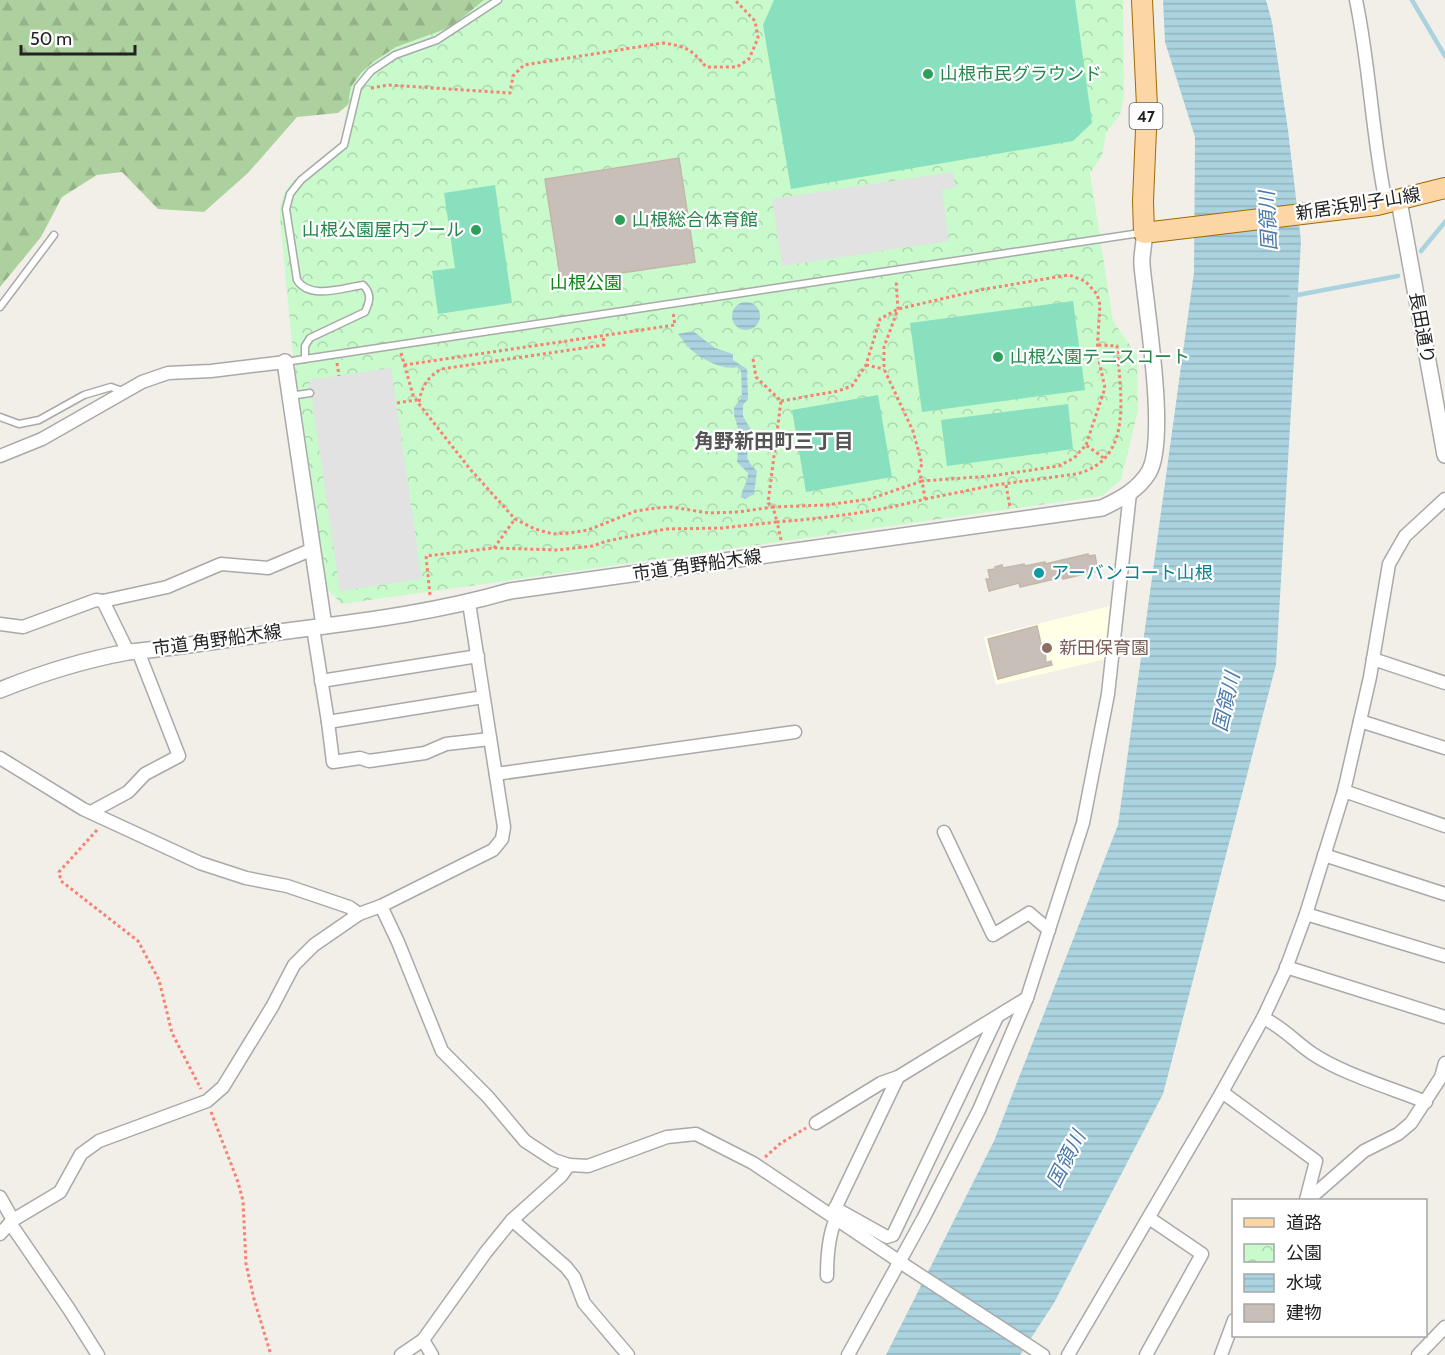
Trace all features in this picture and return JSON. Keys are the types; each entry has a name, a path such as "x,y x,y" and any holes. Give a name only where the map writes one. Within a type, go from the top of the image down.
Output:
{"main road":[{"name":"47","path":"1142,0 1147,106 1144,233"},
{"name":"新居浜別子山線","path":"1144,233 1387,203 1445,188"}],"street":[{"path":"1356,0 1362,28 1376,155 1387,203"},
{"name":"長田通り","path":"1387,203 1445,455"},
{"name":"市道 角野船木線","path":"0,690 45,672 133,651 319,627 469,603 510,591 1102,508 1130,493 1150,471 1156,449 1156,410 1142,261 1144,233"},
{"path":"0,456 42,439 142,382 168,373 211,371 285,362 313,549 321,681 333,762 360,758 369,761 425,753 446,744 490,739"},
{"path":"848,1355 904,1265 923,1219 979,1110 1027,998 1083,823 1108,694 1130,493"},
{"path":"1068,1355 1222,1092 1263,1018 1286,967 1306,914 1344,791 1373,659 1389,564 1405,536 1445,499"},
{"path":"0,624 23,627 96,600 103,601 167,587 221,564 268,568 313,549"},
{"path":"92,812 128,792 145,774 179,756 133,651 103,601"},
{"path":"0,1233 12,1221 60,1192 81,1154 99,1141 207,1101 223,1087 272,1007 294,965 314,945 359,914 381,906 493,850 502,839 504,827 469,603"},
{"path":"321,681 478,656"},
{"path":"1373,659 1445,683"},
{"path":"328,722 483,697"},
{"path":"1360,721 1445,748"},
{"path":"496,774 795,732"},
{"path":"0,758 92,812 200,863 246,878 287,886 349,908 359,914"},
{"path":"1344,791 1445,826"},
{"path":"944,832 993,935 1029,913 1049,930"},
{"path":"1324,855 1445,894"},
{"path":"381,906 442,1051 488,1097 525,1141 554,1160 569,1165 588,1166 667,1137 696,1134 757,1165 834,1214 904,1265 1043,1355"},
{"path":"1306,914 1445,956"},
{"path":"1286,967 1445,1017"},
{"path":"816,1123 881,1083 898,1077 1027,998"},
{"path":"834,1214 886,1237 893,1235 997,1017"},
{"path":"1263,1018 1278,1024 1312,1054 1334,1066 1426,1102"},
{"path":"1308,1199 1364,1151 1398,1134 1411,1123 1443,1077 1445,1063"},
{"path":"827,1276 827,1258 834,1214 898,1077"},
{"path":"1222,1092 1316,1161 1307,1199"},
{"path":"401,1355 423,1340 486,1252 512,1220 561,1176 569,1165"},
{"path":"0,1197 12,1221 98,1355"},
{"path":"1146,1355 1202,1254 1149,1218"},
{"path":"512,1220 566,1267 574,1277 584,1303 628,1355"},
{"path":"1221,1355 1232,1323"},
{"path":"1418,1355 1445,1327"},
{"path":"423,1340 432,1355"}],"lane":[{"path":"306,359 305,346 310,338 365,312 370,300 368,291 363,285 314,291 302,287 297,280 286,209 290,195 301,180 344,145 358,91 371,71 395,55 436,40 498,0"},
{"path":"285,362 1144,233"},
{"path":"0,307 54,236"},
{"path":"0,417 19,424 39,420 84,395 111,387 126,392"},
{"path":"290,396 310,393"}],"path":[{"path":"358,91 389,85 510,93 513,76 524,65 663,43 681,46 696,54 706,67 737,66 749,58 758,38 755,21 735,0"},
{"path":"895,270 898,309 884,347 884,369 913,431 922,464 919,471 925,499"},
{"path":"400,345 403,365 413,395 470,469 515,519 535,529 561,534 588,530 636,511 656,508 671,507 709,513 826,505 870,499 922,481 991,476 1059,466 1074,458 1086,446 1105,388 1097,352 1100,305 1097,294 1085,281 1069,275 980,290 898,309 880,319 866,365 852,386 838,391 782,401"},
{"path":"403,365 675,325 672,304"},
{"path":"418,402 429,377 441,369 604,345 603,336"},
{"path":"431,609 426,556 494,548 558,550 593,546 666,529 722,528 850,516 995,485 1088,471 1112,452 1117,438 1121,404 1117,346 1098,345"},
{"path":"753,359 756,377 782,401"},
{"path":"866,365 884,369"},
{"path":"777,522 773,507 768,503 782,401"},
{"path":"397,403 418,402"},
{"path":"1086,446 1105,459"},
{"path":"1006,485 1012,520"},
{"path":"494,548 515,519"},
{"path":"107,819 58,872 62,881 138,941 159,980 172,1033 207,1101 238,1182 243,1201 246,1264 271,1355"},
{"path":"757,1165 781,1143 816,1123"}],"shaded area":[{"path":"953,172 955,187 942,190 949,241 782,266 772,199"},
{"path":"391,368 422,579 340,591 309,380"},
{"name":"新田保育園","path":"1110,606 1108,618 1113,620 1106,659 996,685 984,637"}],"green space":[{"path":"0,0 664,0 349,145 360,95 338,113 297,117 248,173 204,212 158,209 122,172 97,175 62,197 41,237 0,287"},
{"name":"山根公園","path":"484,0 1123,0 1124,95 1120,115 1106,133 1102,156 1090,173 1113,321 1137,355 1138,411 1121,480 1102,496 342,604 327,589 293,354 280,206 284,193 292,182 341,142 351,87 361,73 396,47 451,27"},
{"name":"山根市民グラウンド","path":"774,0 1075,0 1092,123 1073,141 791,189 763,25"},
{"name":"山根公園屋内プール","path":"495,185 512,303 438,314 432,271 455,268 444,193"},
{"name":"山根公園テニスコート","path":"1073,301 1085,390 922,412 910,323"},
{"path":"878,395 892,477 806,492 792,410"},
{"path":"1068,404 1073,449 947,466 941,420"}],"water":[{"name":"国領川","path":"1163,0 1266,0 1272,22 1301,241 1276,665 1163,1094 1054,1303 1020,1355 886,1355 994,1141 1118,825 1194,272 1195,137 1165,42"},
{"path":"746,302 756,306 760,316 756,326 746,330 736,326 732,316 736,306"},
{"path":"693,331 715,348 733,354 733,360 747,369 748,399 743,405 743,416 753,433 747,457 757,471 754,494 745,499 741,497 748,473 737,462 740,435 734,415 734,408 742,396 741,371 737,367 715,364 692,351 678,334"}],"building":[{"name":"山根総合体育館","path":"679,158 695,262 561,282 545,179"},
{"name":"アーバンコート山根","path":"1088,554 1088,556 1095,555 1098,571 1020,587 1019,583 989,591 986,579 990,579 988,570 996,569 995,567 1002,565 1003,568 1024,564 1025,566 1045,562 1045,564"},
{"path":"1037,626 1041,644 1045,647 1046,663 1051,661 1052,665 998,679 988,639"}],"waterway":[{"path":"1412,0 1445,56"},
{"path":"1421,251 1445,222"},
{"path":"1292,296 1398,276"}],"place":[{"name":"山根市民グラウンド","path":"928,74"},
{"name":"山根総合体育館","path":"620,220"},
{"name":"山根公園屋内プール","path":"476,230"},
{"name":"山根公園テニスコート","path":"998,357"},
{"name":"アーバンコート山根","path":"1039,573"},
{"name":"新田保育園","path":"1047,648"}],"district":[{"name":"角野新田町三丁目","path":"774,441"}]}
